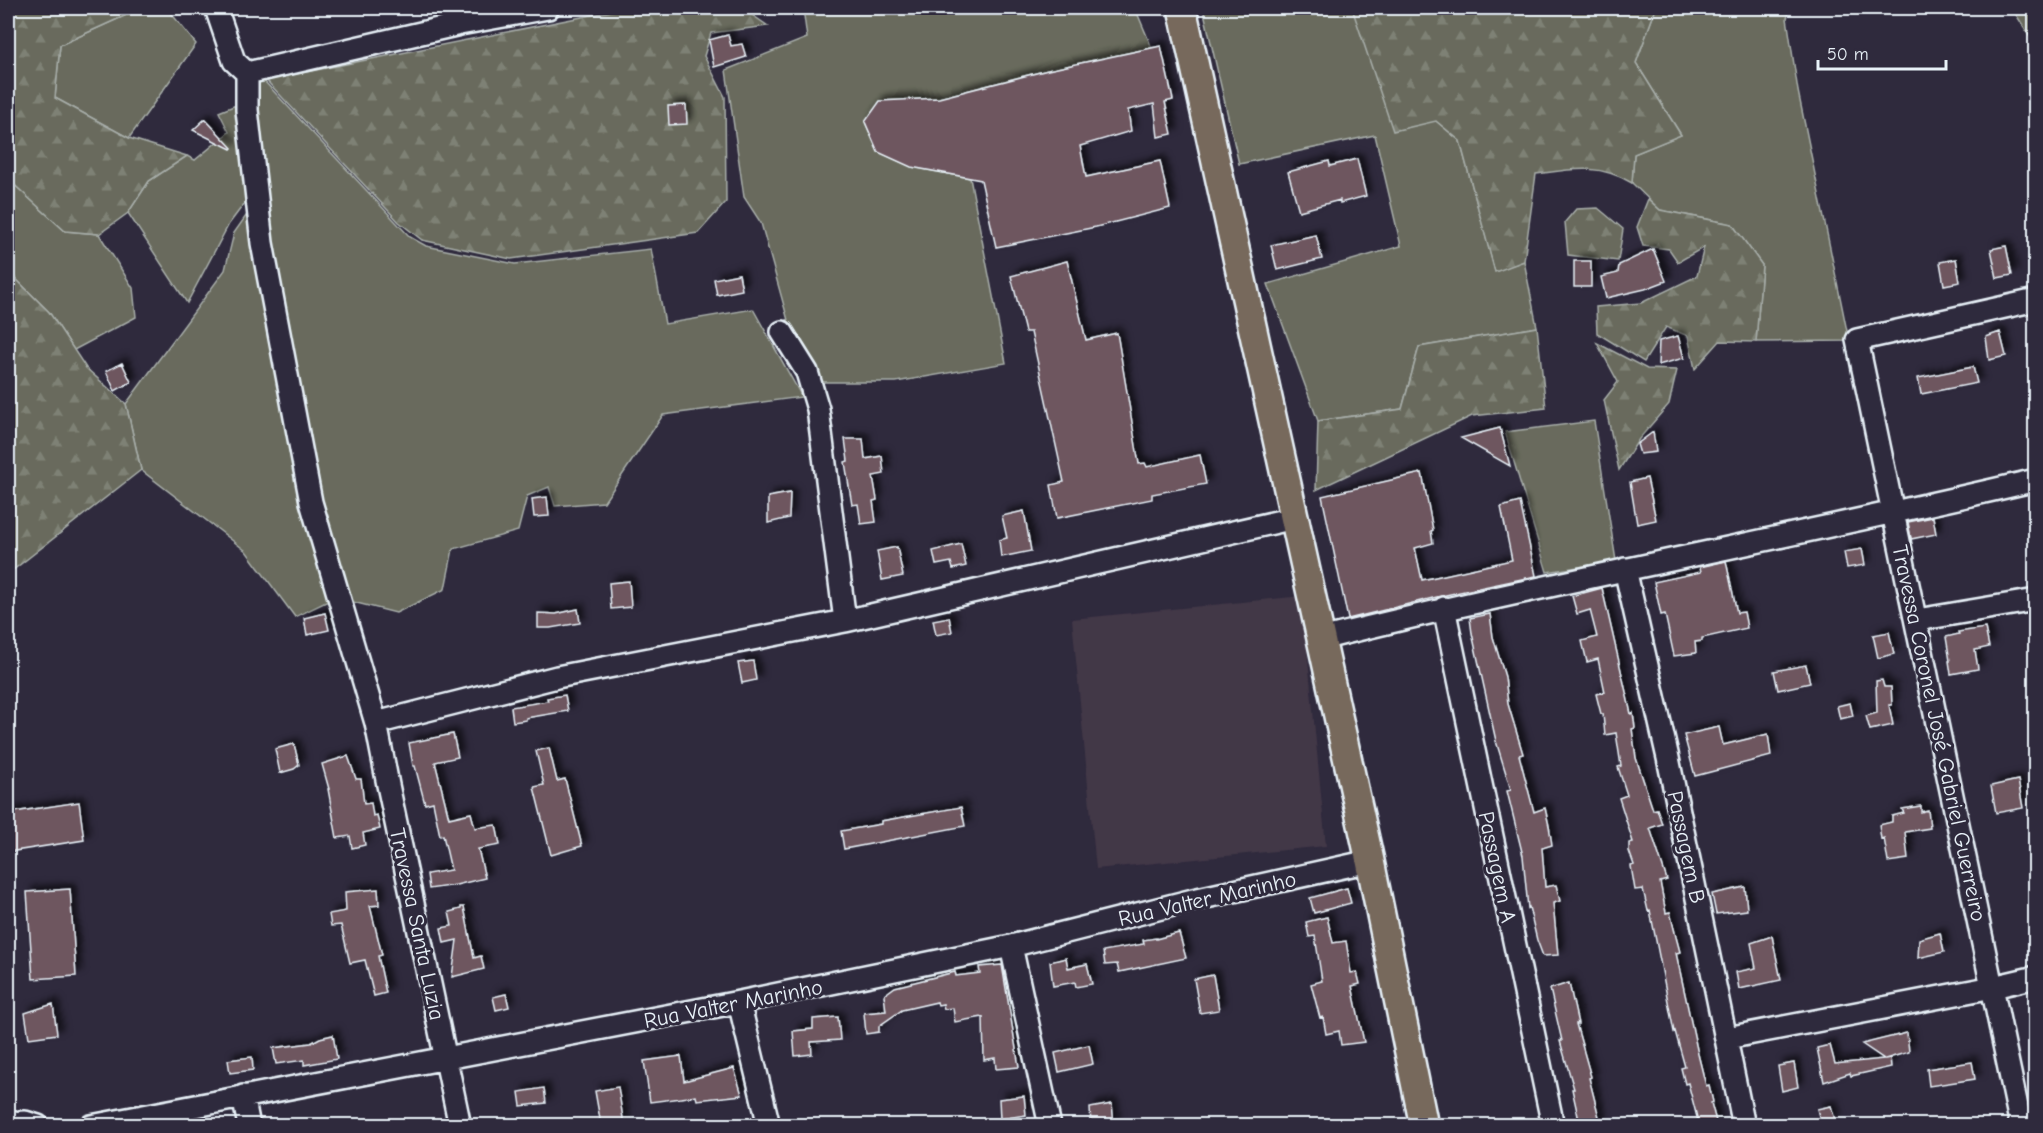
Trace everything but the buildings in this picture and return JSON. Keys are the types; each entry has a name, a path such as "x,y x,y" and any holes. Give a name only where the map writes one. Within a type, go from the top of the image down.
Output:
{"main road":[{"path":"1182,8 1370,861 1424,1125"}],"street":[{"path":"216,8 234,61 247,73 460,24 548,8"},
{"name":"Travessa Santa Luzia","path":"247,73 247,110 262,243 311,502 376,723 459,1125"},
{"name":"Travessa Coronel José Gabriel Guerreiro","path":"2021,1125 1857,340 2036,300"},
{"path":"782,332 807,372 818,409 845,621"},
{"path":"1321,639 1444,608 1894,513 2036,480"},
{"path":"376,723 557,677 845,621 1294,518"},
{"name":"Passagem B","path":"1625,569 1668,758 1744,1125"},
{"path":"1917,620 2036,600"},
{"name":"Passagem A","path":"1444,608 1553,1125"},
{"name":"Rua Valter Marinho","path":"91,1125 739,1002 1011,946 1193,900 1370,861"},
{"path":"1011,946 1050,1125"},
{"path":"1727,1038 2036,977"},
{"path":"739,1002 769,1125"},
{"path":"243,1096 249,1125"},
{"path":"8,1123 25,1122 38,1125"}],"shaded area":[{"path":"1302,596 1326,846 1096,869 1072,619"}],"green space":[{"path":"8,8 142,8 60,45 55,98 129,138 187,156 149,181 128,213 99,234 65,231 8,179"},
{"path":"142,8 167,8 196,44 129,138 55,98 60,45"},
{"path":"627,8 742,8 768,26 711,33 704,56 725,97 726,202 698,233 511,259 422,240 399,222 266,80"},
{"path":"803,8 1135,8 1152,48 1048,70 939,98 880,102 865,122 878,152 912,167 970,178 1006,363 896,382 816,382 789,324 761,223 744,197 726,70 807,38"},
{"path":"1203,8 1352,8 1436,121 1460,141 1495,271 1524,261 1537,327 1419,347 1402,409 1318,421 1268,284 1401,246 1375,135 1239,164"},
{"path":"1352,8 1656,8 1636,63 1681,135 1634,154 1632,183 1608,172 1596,170 1574,169 1536,174 1524,261 1495,272 1460,141 1436,121 1393,131"},
{"path":"1656,8 1791,8 1787,18 1798,91 1849,341 1756,342 1762,265 1732,224 1660,210 1632,183 1634,154 1681,135 1636,63"},
{"path":"2007,8 2035,8 2035,44 2013,10"},
{"path":"251,81 264,81 410,237 426,246 515,264 651,249 665,324 753,309 802,397 663,415 604,502 555,506 549,487 527,496 518,531 453,549 445,589 396,613 353,602 326,602 295,617 246,551 141,470 126,404 225,270 234,233 263,192"},
{"path":"236,105 253,192 229,224 187,303 128,213 149,181 187,156 195,160 229,132 219,112"},
{"path":"8,179 65,231 99,234 133,288 136,317 74,350 49,312 8,271"},
{"path":"1648,199 1660,210 1732,224 1762,265 1756,342 1720,341 1695,369 1688,336 1666,327 1644,362 1597,333 1596,307 1641,303 1697,276 1704,247 1678,262 1669,249 1643,246 1637,227"},
{"path":"1598,208 1623,229 1618,261 1568,255 1565,222 1576,209"},
{"path":"8,271 49,312 86,368 126,404 141,470 8,574"},
{"path":"1537,327 1546,408 1472,416 1316,490 1318,421 1402,409 1419,347"},
{"path":"1597,343 1647,369 1677,370 1669,404 1639,439 1619,470 1604,400 1618,382"},
{"path":"1594,421 1616,561 1547,572 1505,432"}]}
